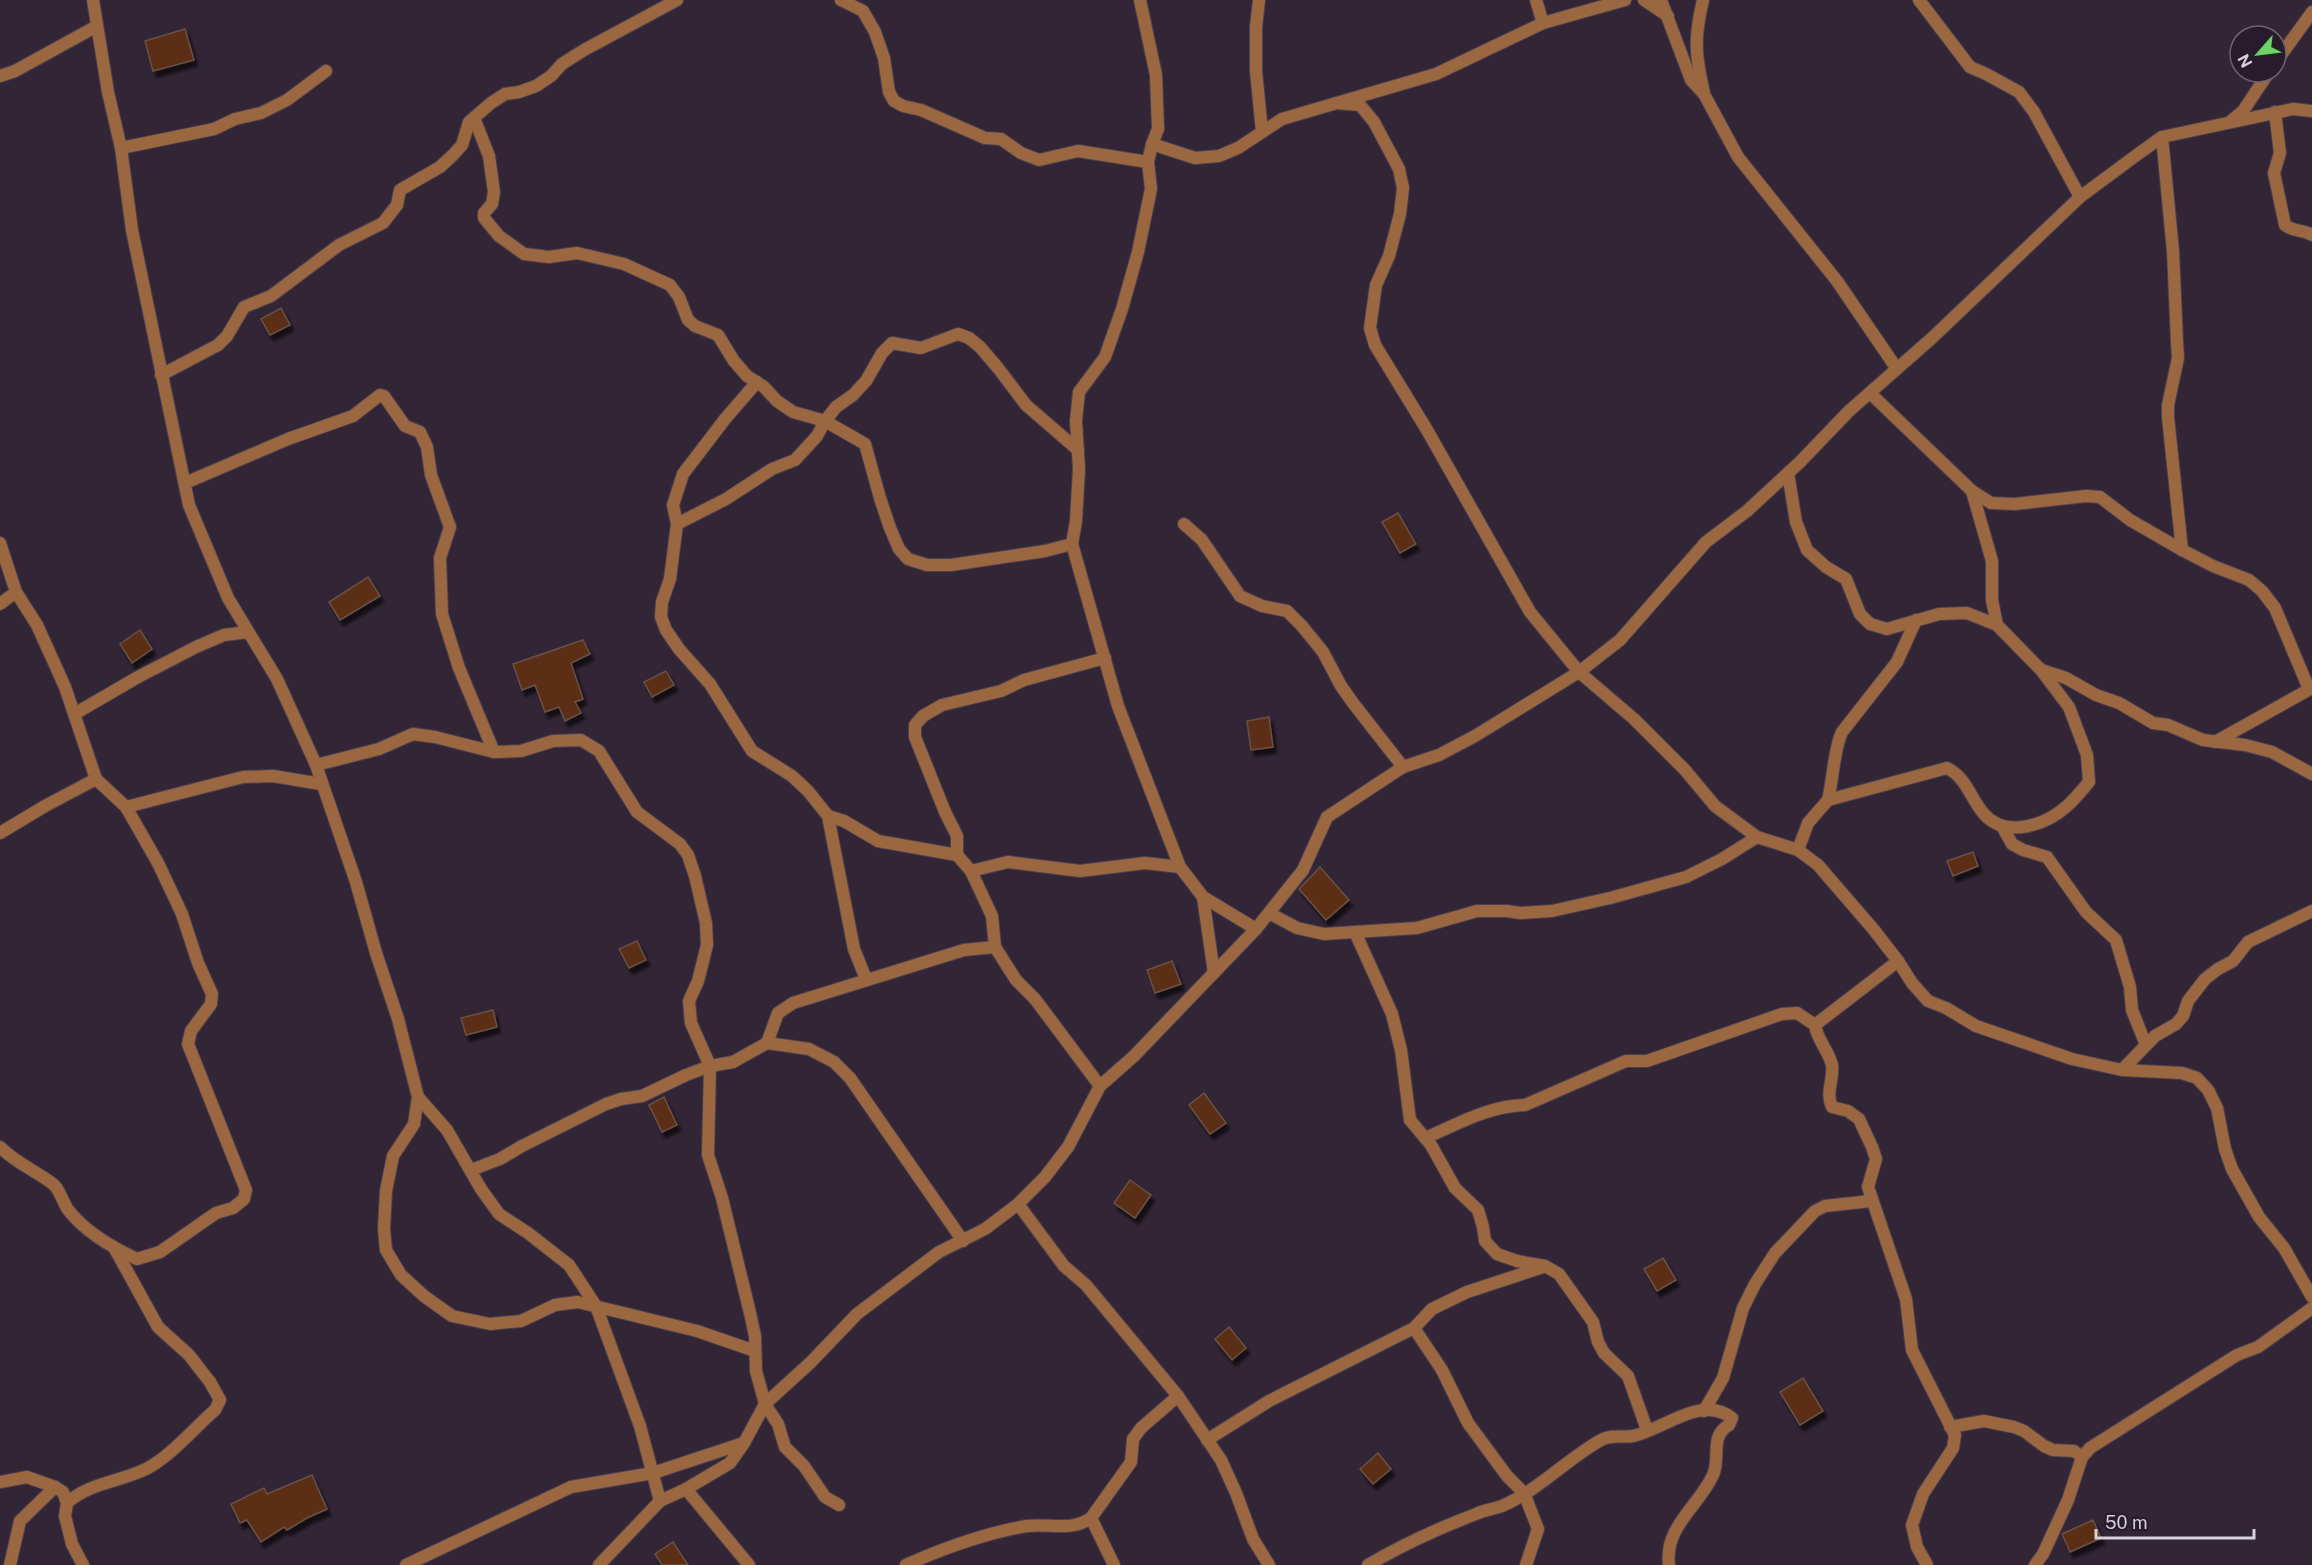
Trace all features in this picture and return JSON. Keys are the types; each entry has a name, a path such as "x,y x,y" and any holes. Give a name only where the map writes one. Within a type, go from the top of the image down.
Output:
{"street":[{"path":"93,0 108,93 122,148 132,231 189,505 228,598 277,679 316,765 356,882 398,1019 418,1097 414,1124 393,1156 386,1191 384,1229 386,1250 401,1275 423,1296 452,1316 490,1324 521,1321 555,1305 578,1302 697,1331 755,1351"},
{"path":"161,375 218,345 228,336 244,306 272,296 339,245 382,223 397,205 400,190 440,167 462,145 469,122 505,94 536,86 551,76 562,64 584,50 677,0"},
{"path":"841,0 863,11 875,32 884,58 889,92 894,101 903,106 921,110 985,138 1001,139 1021,153 1039,160 1078,152 1148,162"},
{"path":"1140,0 1156,75 1158,129 1148,162 1151,189 1138,252 1122,309 1105,357 1079,392 1076,422 1079,469 1076,521 1072,544 1074,559 1118,706 1180,867 1203,897 1256,929"},
{"path":"1259,0 1256,27 1256,70 1262,132"},
{"path":"1536,0 1543,23"},
{"path":"1152,144 1195,158 1219,156 1238,148 1282,119 1437,74 1543,23 1625,0"},
{"path":"1644,0 1668,16"},
{"path":"1661,0 1691,80 1704,94 1738,157 1837,280 1897,369"},
{"path":"1703,0 1696,27 1697,61 1704,94"},
{"path":"1919,0 1970,68 2019,92 2034,112 2080,197"},
{"path":"2288,45 2312,12"},
{"path":"0,76 15,71 97,26"},
{"path":"122,148 214,129 235,119 261,113 287,100 326,71"},
{"path":"2230,122 2243,111 2261,84"},
{"path":"1336,103 1360,105 1374,122 1399,169 1403,188 1400,214 1389,256 1376,285 1370,328 1374,345 1427,430 1530,612 1579,672 1634,719 1685,770 1715,806 1757,837 1798,850 1818,865 1844,893 1928,1001 1946,1008 1976,1026 2007,1038 2046,1048 2072,1059 2122,1070 2182,1073 2197,1078 2208,1090 2217,1108 2225,1149 2232,1169 2259,1217 2284,1248 2312,1297"},
{"path":"599,1565 660,1502 730,1463 744,1443 765,1404 810,1363 857,1314 939,1252 985,1229 1018,1204 1045,1177 1068,1147 1100,1086 1134,1056 1256,929 1303,870 1327,817 1403,767 1439,755 1475,736 1579,672 1620,640 1706,542 1747,511 1849,411 1932,338 2080,197 2162,137 2275,112 2310,109"},
{"path":"2275,112 2280,153 2274,173 2285,225 2290,230 2307,232 2312,235"},
{"path":"474,118 489,156 494,192 492,204 484,213 484,218 499,236 524,254 549,257 577,253 624,264 670,285 679,297 688,320 695,327 718,335 734,361 747,376 777,401 793,412 825,421 865,444 890,528 899,549 908,559 927,565 951,565 1045,551 1072,544"},
{"path":"2162,137 2173,251 2178,358 2168,405 2168,417 2182,550"},
{"path":"677,524 726,499 772,469 795,460 817,436 836,407 858,391 872,373 882,353 892,343 921,348 958,334 969,338 980,347 1026,405 1078,450"},
{"path":"757,382 683,474 673,505 677,524 670,579 662,602 661,617 666,630 679,649 710,684 752,751 792,776 808,791 828,816 854,949 866,979"},
{"path":"185,483 288,439 353,416 380,394 384,396 405,426 420,432 427,447 431,475 450,527 440,558 442,614 459,668 494,752"},
{"path":"1871,394 1972,491 1991,503 2015,504 2086,496 2100,497 2130,520 2213,566 2249,580 2262,591 2275,608 2311,689 2215,742"},
{"path":"1788,473 1796,522 1807,550 1826,567 1846,579 1860,614 1870,624 1887,629 1939,614 1967,613 1997,626 2041,670 2069,707 2087,755 2089,782 2067,807 2039,823 2012,829 1993,822 1984,814 1958,774 1947,768 1828,800"},
{"path":"1972,491 1992,561 1992,600 1997,626"},
{"path":"1184,524 1202,540 1240,596 1262,606 1287,611 1302,626 1323,652 1353,703 1403,767"},
{"path":"0,543 16,592 37,625 76,713 96,779 126,807 158,863 182,914 198,963 212,994 211,1004 191,1031 188,1044 246,1190 244,1198 234,1208 216,1213 160,1252 137,1259 114,1247 74,1217 63,1203 56,1185 9,1157 0,1147"},
{"path":"0,604 16,592"},
{"path":"1798,850 1808,823 1828,800 1836,762 1837,743 1842,732 1897,662 1916,620"},
{"path":"76,713 196,647 224,635 249,632"},
{"path":"957,855 957,836 915,737 915,725 923,716 942,705 1001,691 1024,680 1105,657"},
{"path":"2041,670 2066,678 2096,695 2119,703 2153,723 2168,725 2203,740 2244,745 2272,752 2312,774"},
{"path":"316,765 379,749 413,734 494,752 521,751 554,741 581,740 598,751 637,812 680,844 695,876 706,923 706,945 698,981 689,1001 692,1023 710,1066 708,1155 722,1198 742,1278 754,1336 756,1371 765,1404 778,1424 785,1447 804,1466 825,1497 839,1505"},
{"path":"126,807 243,777 273,776 321,784"},
{"path":"0,833 96,779"},
{"path":"828,816 844,821 878,841 957,855 972,871 992,916 995,947 1016,980 1035,999 1100,1086"},
{"path":"2002,826 2012,844 2047,858 2086,912 2116,940 2130,987 2132,1010 2146,1045"},
{"path":"1269,913 1297,928 1324,934 1417,928 1477,912 1552,911 1686,877 1722,859 1757,837"},
{"path":"972,871 1008,862 1080,872 1145,863 1180,867"},
{"path":"1203,897 1214,973"},
{"path":"2122,1070 2155,1036 2176,1023 2182,1016 2188,1001 2205,979 2234,961 2248,942 2312,911"},
{"path":"1355,932 1392,1014 1401,1050 1410,1120 1431,1145 1455,1188 1478,1210 1484,1227 1485,1241 1497,1254 1517,1261 1545,1266 1559,1274 1593,1322 1598,1342 1604,1353 1628,1376 1647,1430"},
{"path":"767,1043 778,1013 793,1003 964,950 995,947"},
{"path":"1815,1025 1898,961"},
{"path":"1425,1138 1489,1110 1509,1105 1525,1105 1626,1061 1647,1061 1782,1014 1797,1013 1815,1025 1816,1034 1831,1062 1832,1078 1828,1098 1832,1107 1848,1111 1859,1119 1872,1147 1876,1159 1868,1187 1906,1299 1912,1350 1955,1435 1953,1448 1923,1494 1912,1525 1917,1547 1927,1565"},
{"path":"471,1170 500,1159 606,1104 642,1096 710,1066 733,1062 767,1043 809,1049 834,1062 850,1078 963,1241"},
{"path":"418,1097 447,1130 481,1189 499,1214 569,1265 596,1306 640,1426 660,1502"},
{"path":"1704,1411 1723,1378 1743,1308 1775,1253 1815,1211 1825,1206 1871,1200"},
{"path":"1018,1204 1064,1266 1086,1285 1178,1396 1221,1460 1236,1492 1253,1539 1269,1565"},
{"path":"67,1503 93,1486 148,1468 165,1456 215,1410 219,1400 210,1382 189,1355 158,1327 114,1247"},
{"path":"1207,1440 1269,1401 1414,1328 1432,1309 1467,1292 1545,1266"},
{"path":"2035,1565 2043,1554 2067,1500 2082,1457 2090,1449 2237,1355 2259,1347 2312,1308"},
{"path":"1414,1328 1442,1370 1468,1423 1507,1476 1524,1493 1538,1529 1526,1565"},
{"path":"906,1565 934,1552 992,1534 1029,1526 1071,1527 1082,1524 1091,1518 1131,1462 1133,1439 1141,1428 1178,1396"},
{"path":"1368,1565 1393,1550 1478,1513 1502,1506 1605,1438 1618,1435 1632,1436 1689,1413 1704,1411 1726,1414 1732,1418 1717,1438 1717,1466 1712,1478 1669,1542 1669,1565"},
{"path":"1950,1426 1984,1421 2014,1427 2053,1450 2074,1451 2082,1457"},
{"path":"406,1565 571,1487 653,1473 744,1443"},
{"path":"0,1482 27,1477 63,1492 67,1503 65,1516 72,1544 83,1565"},
{"path":"10,1565 20,1521 55,1487"},
{"path":"686,1489 749,1565"},
{"path":"1091,1518 1114,1565"}],"building":[{"path":"185,29 194,60 153,71 145,41"},
{"path":"281,308 290,325 270,335 261,319"},
{"path":"1398,513 1416,544 1400,553 1382,522"},
{"path":"368,577 380,596 340,620 329,602"},
{"path":"140,630 152,649 132,663 120,644"},
{"path":"583,640 590,654 571,663 583,699 575,702 581,713 565,721 559,707 545,712 535,685 522,690 513,664"},
{"path":"666,671 674,685 652,697 644,682"},
{"path":"1269,717 1273,747 1251,750 1247,721"},
{"path":"1973,852 1978,866 1953,876 1947,861"},
{"path":"1320,867 1349,900 1326,920 1299,889"},
{"path":"637,941 646,960 629,968 619,949"},
{"path":"1172,961 1181,984 1155,993 1147,970"},
{"path":"493,1010 497,1027 466,1035 461,1018"},
{"path":"1204,1093 1226,1123 1210,1134 1189,1105"},
{"path":"664,1097 677,1125 662,1132 649,1105"},
{"path":"1130,1180 1151,1195 1135,1218 1114,1203"},
{"path":"1663,1258 1676,1280 1657,1291 1644,1269"},
{"path":"1229,1327 1246,1348 1232,1360 1215,1339"},
{"path":"1803,1378 1823,1411 1800,1425 1780,1392"},
{"path":"1378,1453 1391,1469 1373,1484 1360,1469"},
{"path":"312,1475 327,1509 287,1530 284,1527 261,1542 247,1520 240,1523 231,1504 264,1488 267,1494"},
{"path":"2093,1520 2101,1538 2070,1552 2062,1534"},
{"path":"673,1542 688,1565 662,1565 655,1554"}]}
